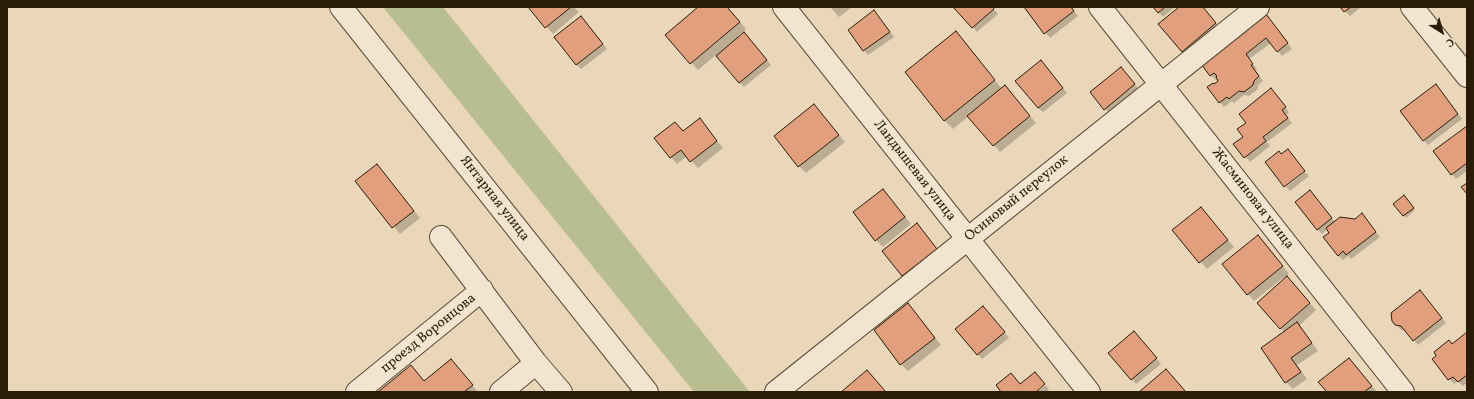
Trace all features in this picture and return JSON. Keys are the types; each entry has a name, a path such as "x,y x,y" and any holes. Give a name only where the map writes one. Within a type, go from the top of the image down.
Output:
{"street":[{"name":"Янтарная улица","path":"341,7 647,392"},
{"name":"Ландышевая улица","path":"784,7 1089,392"},
{"name":"Жасминовая улица","path":"1100,7 1403,392"},
{"name":"Осиновый переулок","path":"776,392 1258,7"},
{"path":"1412,7 1467,76"},
{"path":"441,237 536,363 561,392"},
{"name":"проезд Воронцова","path":"357,392 482,290"},
{"path":"501,392 536,363"}],"green space":[{"path":"383,7 443,7 750,392 694,392"}],"building":[{"path":"528,7 571,7 545,28"},
{"path":"698,7 727,7 740,22 690,64 665,35"},
{"path":"953,7 993,7 994,9 972,28"},
{"path":"1024,7 1071,7 1074,11 1044,34"},
{"path":"1153,7 1165,7 1158,13"},
{"path":"1179,7 1203,7 1216,23 1182,52 1158,24"},
{"path":"1340,7 1351,7 1344,12"},
{"path":"874,10 890,32 863,51 848,30"},
{"path":"1266,14 1288,43 1277,52 1266,38 1246,54 1253,64 1251,65 1259,76 1254,81 1253,85 1244,92 1239,91 1229,99 1227,97 1219,103 1207,87 1218,81 1217,76 1214,73 1210,76 1201,64"},
{"path":"581,16 603,44 576,65 554,37"},
{"path":"956,31 995,80 944,121 905,72"},
{"path":"744,32 767,60 739,83 716,56"},
{"path":"1041,60 1063,88 1038,108 1015,81"},
{"path":"1121,67 1135,84 1104,110 1090,92"},
{"path":"1436,84 1458,114 1423,141 1400,111"},
{"path":"1005,85 1030,116 993,146 967,116"},
{"path":"1271,88 1286,107 1282,110 1288,118 1263,137 1266,141 1244,158 1233,144 1243,137 1237,129 1246,123 1239,114"},
{"path":"814,104 839,135 798,167 774,136"},
{"path":"700,118 717,141 690,162 681,150 670,158 654,138 675,122 683,131"},
{"path":"1467,126 1467,163 1451,175 1433,151"},
{"path":"1288,149 1305,171 1284,187 1265,162 1279,151 1281,154"},
{"path":"377,164 414,211 392,228 355,181"},
{"path":"1467,183 1467,194 1461,187"},
{"path":"883,189 905,217 875,241 853,212"},
{"path":"1310,190 1332,218 1317,230 1295,202"},
{"path":"1404,195 1414,208 1403,216 1393,204"},
{"path":"1201,207 1228,240 1199,263 1172,230"},
{"path":"1362,213 1376,232 1346,255 1343,251 1338,256 1323,237 1329,233 1326,228 1340,217 1355,219"},
{"path":"917,223 937,249 902,276 882,251"},
{"path":"1258,235 1283,266 1247,295 1222,264"},
{"path":"1287,276 1310,303 1280,329 1257,303"},
{"path":"1420,290 1442,318 1413,341 1401,326 1395,325 1392,321 1391,313"},
{"path":"908,303 935,338 900,365 874,330"},
{"path":"983,306 1005,332 977,355 955,329"},
{"path":"1297,322 1312,343 1291,358 1301,372 1285,383 1261,348"},
{"path":"1134,331 1157,358 1131,380 1108,353"},
{"path":"1467,332 1467,375 1458,382 1453,377 1448,380 1432,359 1436,356 1434,352 1449,340 1452,344"},
{"path":"1349,358 1372,386 1364,392 1327,392 1318,382"},
{"path":"451,359 473,385 464,392 378,392 411,365 424,381"},
{"path":"1166,369 1186,392 1139,392"},
{"path":"867,370 886,392 841,392"},
{"path":"1035,372 1045,384 1036,392 1001,392 996,385 1011,373 1020,384"}]}
